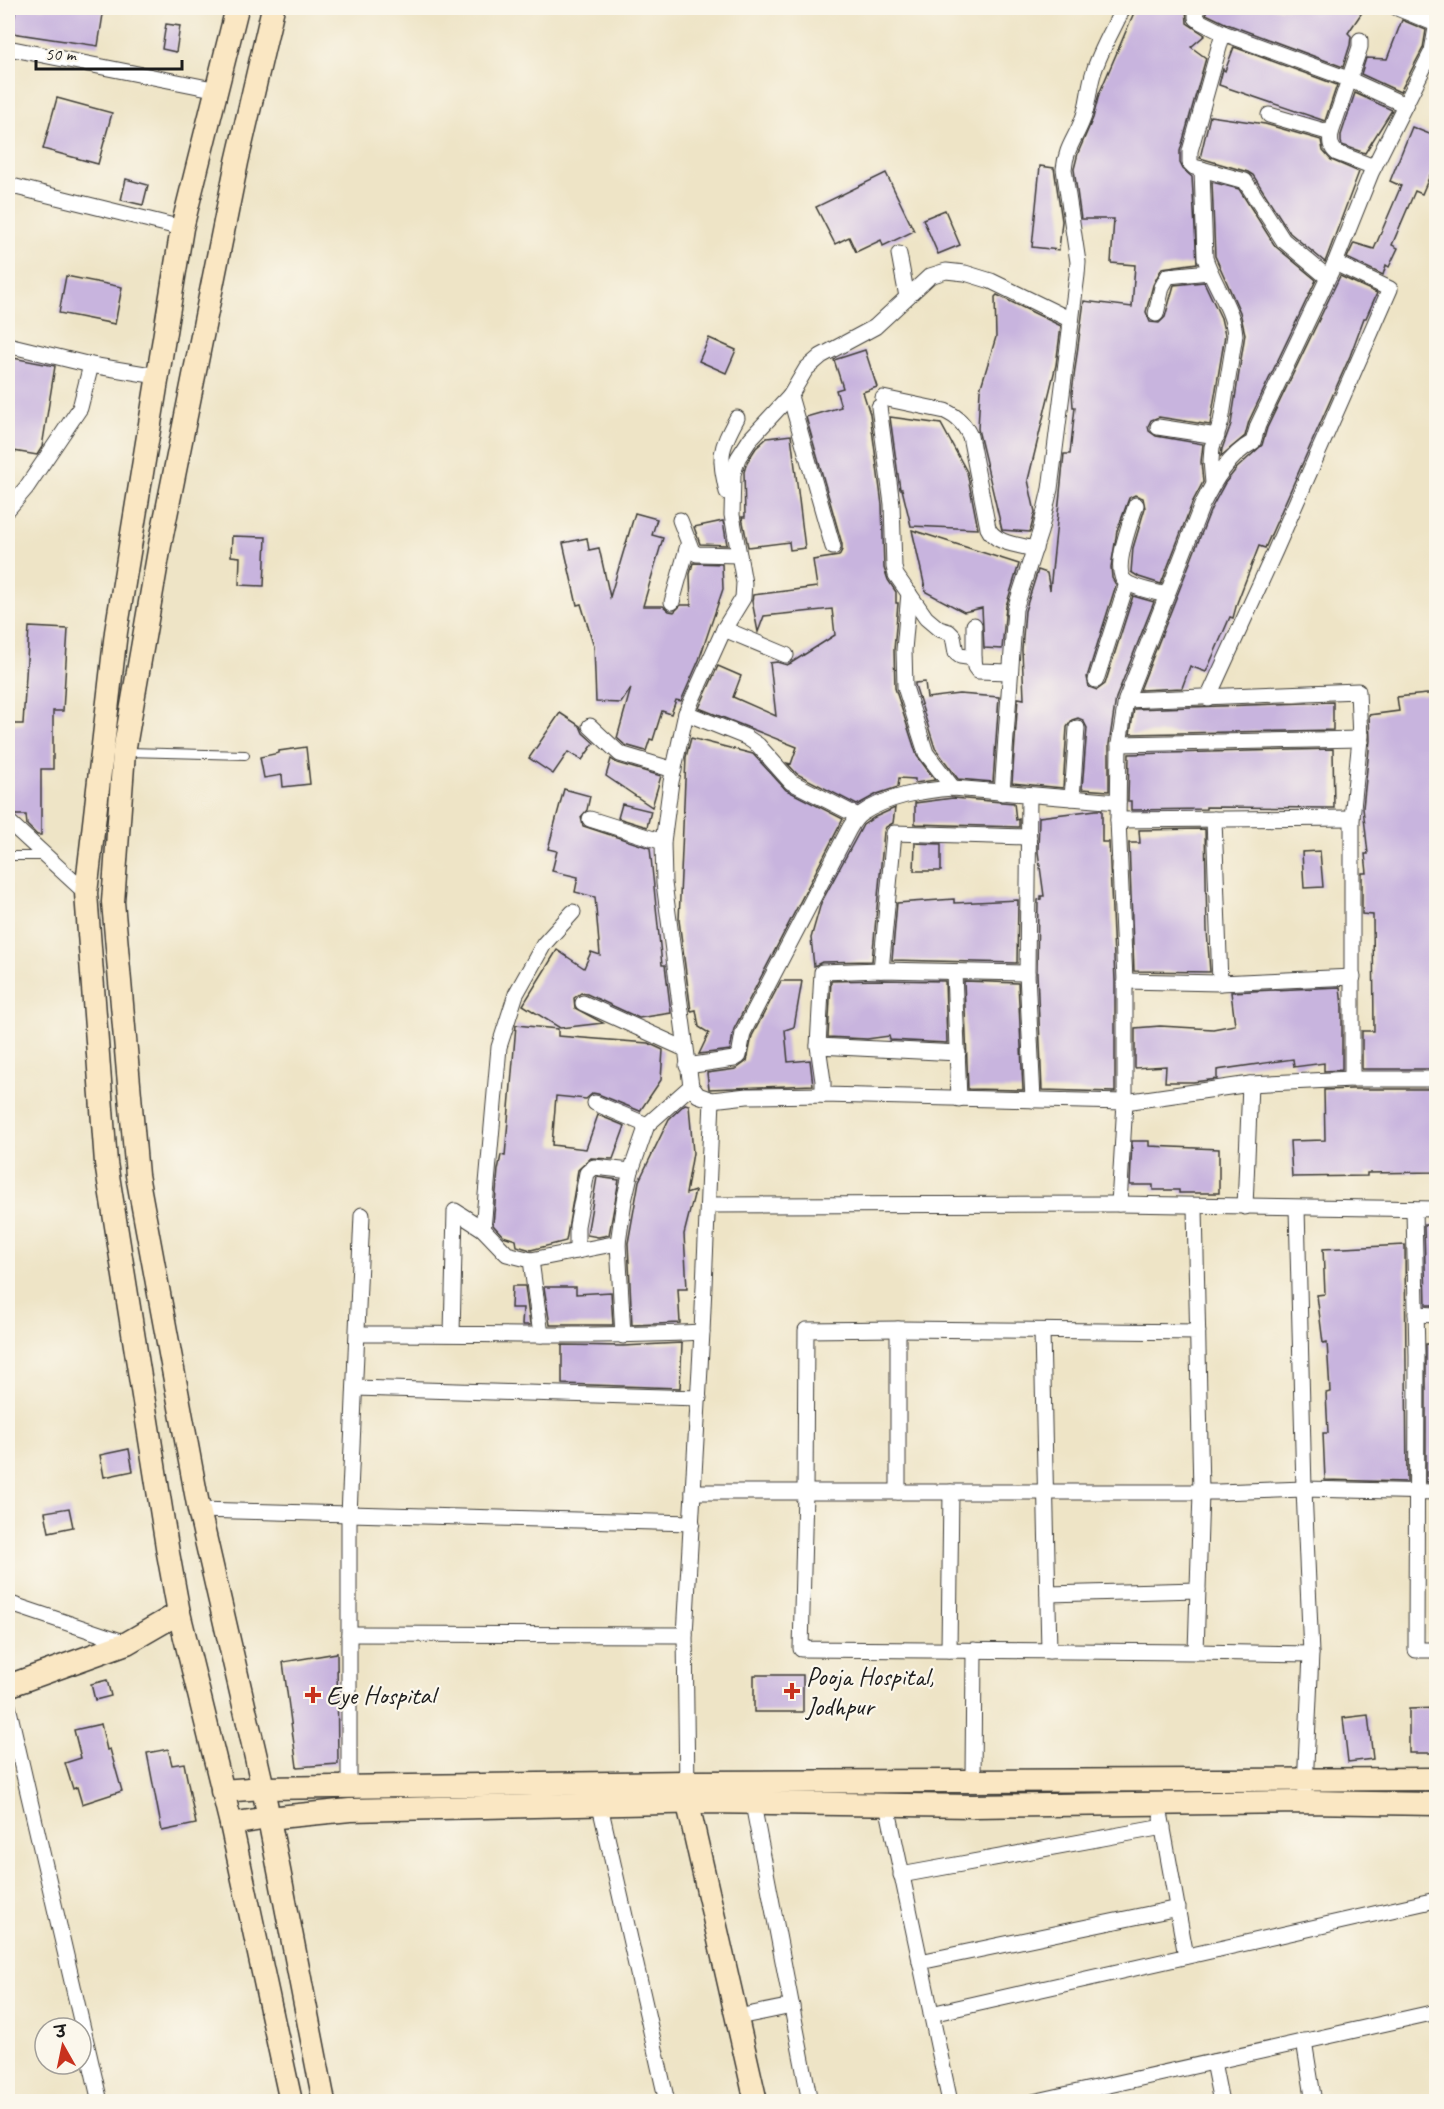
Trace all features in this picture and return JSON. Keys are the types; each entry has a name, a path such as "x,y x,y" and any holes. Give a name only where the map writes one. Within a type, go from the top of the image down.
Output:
{"main road":[{"path":"237,8 182,228 116,632 86,893 106,1163 179,1613 231,1824 291,2102"},
{"path":"273,8 237,162 160,545 124,752 113,902 137,1175 199,1510 263,1788 324,2102"},
{"path":"8,1686 127,1642 179,1613"},
{"path":"222,1791 349,1786 687,1793 973,1780 1437,1779"},
{"path":"231,1824 350,1810 600,1806 687,1793 711,1802 753,1804 973,1806 1305,1802 1437,1804"},
{"path":"687,1793 756,2102"}],"street":[{"path":"1002,793 1016,609 1035,549 1050,489 1078,262 1064,169 1065,158 1084,115 1088,88 1095,68 1123,8"},
{"path":"1196,8 1196,18 1223,33 1348,79 1405,105"},
{"path":"1119,1204 1125,1101 1125,981 1118,802 1119,744 1126,700 1202,505 1214,483 1239,450 1253,442 1258,425 1335,263 1374,167 1432,51 1437,26 1397,8"},
{"path":"1223,33 1189,157 1190,163 1194,167 1245,181 1283,240 1328,277"},
{"path":"1360,40 1360,47 1331,133 1330,144 1332,149 1374,167"},
{"path":"8,48 218,90"},
{"path":"1269,115 1331,133"},
{"path":"1202,169 1203,246 1209,272 1234,323 1235,335 1217,436 1212,447 1214,483"},
{"path":"8,185 182,228"},
{"path":"899,254 907,297"},
{"path":"1208,698 1390,289 1335,263"},
{"path":"732,514 733,474 738,458 751,438 790,396 806,369 821,356 875,327 930,276 946,272 965,273 999,284 1071,320"},
{"path":"1156,314 1162,287 1168,276 1209,272"},
{"path":"8,345 91,365 157,376"},
{"path":"8,509 26,488 80,408 91,365"},
{"path":"790,396 833,547"},
{"path":"974,658 960,656 956,653 953,636 932,624 899,581 894,567 892,504 881,402 945,411 963,423 970,436 991,535 997,539 1035,549"},
{"path":"737,418 722,446 720,456 740,555 744,583 743,598 724,629 686,713 674,770 663,842 664,883 687,1066 691,1086 698,1095 712,1100 747,1096 823,1095 1125,1101 1250,1084 1437,1079"},
{"path":"1158,427 1217,436"},
{"path":"1136,505 1119,568 1121,577 1127,583 1167,595"},
{"path":"680,520 688,545 697,554 740,555"},
{"path":"672,602 688,545"},
{"path":"1096,680 1127,583"},
{"path":"909,593 904,650 905,687 927,753 953,788"},
{"path":"974,625 974,658 978,671 1010,672"},
{"path":"724,629 786,655"},
{"path":"1126,700 1358,691 1360,739 1352,818 1352,1080"},
{"path":"686,713 746,737 758,745 791,782 858,816"},
{"path":"590,726 620,754 674,770"},
{"path":"1072,798 1077,728"},
{"path":"1119,744 1360,739"},
{"path":"687,1066 734,1059 739,1056 743,1033 849,829 858,816 880,803 935,789 953,788 1118,802"},
{"path":"1029,796 1026,973 1033,1100"},
{"path":"1118,820 1352,818"},
{"path":"591,819 663,842"},
{"path":"1214,819 1220,983"},
{"path":"8,821 86,893"},
{"path":"880,970 894,833 1029,837"},
{"path":"483,1228 499,1047 516,994 543,944 573,912"},
{"path":"823,1095 818,1046 822,972 880,970 1026,973"},
{"path":"954,972 959,1099"},
{"path":"1125,981 1220,983 1353,977"},
{"path":"583,1003 685,1049"},
{"path":"818,1046 958,1053"},
{"path":"1245,1207 1250,1084"},
{"path":"623,1336 618,1243 631,1171 647,1125 691,1086"},
{"path":"687,1793 685,1635 699,1398 712,1100"},
{"path":"595,1103 647,1125"},
{"path":"576,1251 577,1226 587,1173 594,1167 631,1171"},
{"path":"708,1205 1119,1204 1195,1207 1437,1209"},
{"path":"1195,1207 1201,1492 1196,1652"},
{"path":"1298,1208 1304,1489 1311,1654 1305,1802"},
{"path":"1414,1209 1416,1650 1437,1650"},
{"path":"452,1333 455,1211 483,1228 507,1254 531,1260 618,1243"},
{"path":"349,1786 349,1515 362,1215"},
{"path":"531,1260 541,1335"},
{"path":"1416,1314 1437,1315"},
{"path":"897,1492 898,1329"},
{"path":"1198,1332 806,1330 806,1492 801,1649 1311,1654"},
{"path":"358,1334 623,1336 702,1332"},
{"path":"1042,1332 1049,1651"},
{"path":"355,1388 699,1398"},
{"path":"693,1492 1201,1492 1304,1489 1437,1492"},
{"path":"950,1650 951,1492"},
{"path":"199,1510 692,1522"},
{"path":"1048,1594 1198,1590"},
{"path":"8,1603 127,1642"},
{"path":"349,1634 685,1635"},
{"path":"973,1780 974,1650"},
{"path":"8,1706 100,2102"},
{"path":"1158,1803 1186,1956"},
{"path":"753,1804 810,2102"},
{"path":"888,1805 950,2102"},
{"path":"600,1806 667,2102"},
{"path":"901,1875 1163,1827"},
{"path":"931,2014 1437,1900"},
{"path":"920,1962 1178,1908"},
{"path":"738,2017 792,2006"},
{"path":"1033,2102 1437,2012"},
{"path":"1304,2041 1314,2102"},
{"path":"1213,2062 1221,2102"}],"lane":[{"path":"124,752 245,755"},
{"path":"8,856 46,856"}],"building":[{"path":"16,8 104,8 98,46 12,33"},
{"path":"1136,8 1186,8 1187,23 1205,35 1191,47 1206,58 1180,151 1180,163 1192,177 1197,263 1162,268 1153,285 1146,312 1150,322 1159,323 1165,317 1174,285 1204,282 1221,318 1225,335 1210,425 1159,417 1151,420 1148,426 1149,431 1156,436 1203,444 1201,462 1203,482 1193,501 1161,584 1131,572 1133,548 1145,508 1143,498 1135,495 1129,498 1117,531 1111,567 1112,578 1116,585 1087,677 1089,687 1097,690 1105,684 1133,596 1154,602 1116,698 1109,744 1109,791 1082,789 1087,728 1083,720 1078,718 1072,720 1067,727 1063,788 1012,783 1018,698 1024,699 1022,650 1025,611 1038,570 1047,573 1050,590 1064,454 1070,454 1075,407 1073,407 1072,392 1084,301 1132,307 1135,265 1111,263 1114,219 1081,219 1074,169 1078,153 1093,118 1099,94"},
{"path":"1206,8 1365,8 1348,33 1351,36 1350,45 1343,67 1227,24 1206,14"},
{"path":"1402,20 1426,30 1423,48 1400,92 1361,74 1366,58 1387,59"},
{"path":"166,24 180,26 176,52 162,49"},
{"path":"1234,47 1337,85 1325,121 1219,85 1223,69 1225,71"},
{"path":"1355,93 1392,110 1365,153 1342,145 1341,142 1341,135"},
{"path":"57,98 112,113 98,164 43,149"},
{"path":"1210,116 1265,124 1321,140 1323,151 1331,160 1359,172 1325,262 1290,233 1253,175 1200,158"},
{"path":"1412,127 1437,137 1437,159 1422,194 1415,191 1392,245 1398,248 1389,267 1386,265 1383,275 1347,258 1354,243 1374,249 1401,186 1390,181"},
{"path":"1040,166 1054,168 1062,221 1059,250 1032,247"},
{"path":"886,173 914,231 883,246 881,240 856,252 849,237 835,244 816,207"},
{"path":"126,179 148,185 143,205 121,200"},
{"path":"1212,182 1239,189 1275,246 1316,280 1249,421 1245,436 1221,456 1231,424 1245,334 1240,312 1215,256"},
{"path":"945,210 960,245 938,254 923,219"},
{"path":"66,276 122,287 115,324 59,313"},
{"path":"1340,276 1377,293 1364,318 1350,356 1265,548 1259,546 1233,618 1230,617 1206,672 1190,666 1182,688 1140,690 1211,509 1225,483 1237,468 1262,445 1267,428"},
{"path":"997,295 1061,326 1056,365 1028,480 1035,512 1030,532 1002,530 978,429 980,390 996,337 995,297"},
{"path":"709,338 736,350 726,373 699,361"},
{"path":"865,350 877,387 863,392 870,414 882,505 884,568 896,592 896,603 898,603 894,650 895,688 917,756 935,780 915,783 915,779 899,778 898,787 877,794 857,805 797,774 787,763 791,764 797,747 699,708 718,666 741,676 733,697 776,716 770,663 777,662 787,665 835,635 832,609 764,616 758,632 752,601 753,595 817,587 813,560 839,556 842,550 806,417 841,407 836,390 843,388 834,360"},
{"path":"8,357 55,366 42,447 37,455 8,450"},
{"path":"890,417 941,424 967,472 978,529 911,526 902,489 900,489"},
{"path":"791,435 805,548 790,550 789,542 748,547 742,517 745,517 744,472 747,462 756,448 767,438"},
{"path":"635,513 657,519 652,535 663,538 643,606 663,606 674,612 681,605 691,605 690,574 693,563 722,564 723,589 699,660 681,701 676,700 671,714 662,711 653,740 650,739 646,751 625,745 617,738 631,688 621,703 596,702 594,646 581,604 577,605 563,543 587,538 589,550 599,548 610,597"},
{"path":"723,521 727,545 700,544 694,527"},
{"path":"912,530 1019,564 1006,606 1002,649 984,648 982,608 964,612 926,592"},
{"path":"232,536 266,537 264,586 239,585 240,557 231,556"},
{"path":"29,627 68,629 63,711 53,711 53,769 41,769 41,835 37,835 27,825 26,815 16,815 11,812 11,763 8,763 8,724 23,724"},
{"path":"925,682 927,698 959,694 999,697 993,782 958,779 935,748 915,685 915,683"},
{"path":"1437,693 1437,1069 1362,1069 1362,1031 1374,1031 1373,915 1362,914 1362,873 1367,873 1365,854 1368,854 1363,808 1370,740 1369,715 1399,711 1397,697"},
{"path":"1333,702 1333,730 1130,734 1134,709"},
{"path":"560,713 580,726 583,733 594,743 582,760 568,752 553,774 529,758"},
{"path":"691,738 753,754 786,790 843,819 734,1029 730,1050 699,1054 709,1033 699,1027 696,1010 691,1011 679,920 686,757"},
{"path":"306,747 310,784 283,787 282,775 264,778 260,757 279,753 279,751"},
{"path":"1333,749 1334,808 1206,807 1206,809 1131,810 1131,801 1128,801 1129,754"},
{"path":"611,759 617,763 661,776 652,807 606,776"},
{"path":"564,789 590,796 587,810 581,817 583,826 650,848 662,965 665,965 671,1013 639,1018 581,993 574,998 575,1008 603,1023 560,1028 523,1005 557,950 584,968 591,952 600,955 595,897 575,892 578,877 552,871 557,851 548,849"},
{"path":"953,798 1014,803 1019,827 915,824 915,803"},
{"path":"622,804 651,811 647,827 618,818"},
{"path":"895,808 893,823 886,827 884,832 872,961 822,962 814,966 811,938 821,903 863,825"},
{"path":"1102,810 1102,842 1109,842 1115,981 1115,1092 1042,1090 1037,973 1038,900 1044,896 1038,852 1039,817"},
{"path":"1205,829 1210,972 1134,971 1129,843 1140,843 1139,830"},
{"path":"915,843 941,844 941,871 914,871"},
{"path":"1320,851 1323,887 1304,888 1302,852"},
{"path":"954,899 954,903 1018,900 1017,963 892,960 897,903"},
{"path":"781,981 802,981 794,1027 785,1030 788,1062 810,1060 813,1085 709,1089 707,1073 736,1069 747,1061 752,1036"},
{"path":"831,981 945,981 947,1043 890,1040 889,1036 867,1039 828,1037"},
{"path":"964,981 1018,983 1023,1090 968,1089"},
{"path":"1340,987 1342,1070 1324,1071 1324,1063 1294,1067 1293,1059 1217,1070 1217,1079 1165,1082 1166,1066 1135,1068 1135,1028 1160,1026 1213,1029 1235,1025 1231,992"},
{"path":"516,1025 558,1029 558,1036 648,1043 663,1050 661,1080 640,1111 593,1093 586,1099 556,1096 552,1145 586,1149 598,1115 625,1126 613,1159 591,1158 578,1170 566,1241 531,1250 517,1246 516,1240 503,1236 493,1225 498,1170 501,1155 505,1156"},
{"path":"1437,1089 1437,1172 1292,1177 1290,1141 1325,1140 1324,1090"},
{"path":"685,1104 689,1105 693,1153 686,1194 695,1191 684,1234 687,1289 678,1289 680,1323 632,1325 628,1243 639,1181 669,1119"},
{"path":"1132,1141 1149,1141 1149,1146 1219,1149 1219,1193 1179,1193 1179,1190 1153,1190 1153,1185 1130,1185"},
{"path":"597,1177 619,1180 609,1235 598,1237 587,1235"},
{"path":"1424,1225 1437,1225 1437,1305 1426,1305"},
{"path":"1405,1245 1407,1482 1325,1480 1323,1433 1328,1433 1326,1393 1330,1392 1327,1342 1323,1343 1317,1295 1325,1294 1323,1249"},
{"path":"512,1286 525,1286 530,1325 522,1325 523,1308 511,1308"},
{"path":"544,1287 576,1287 576,1294 611,1292 613,1325 550,1325"},
{"path":"681,1343 680,1388 562,1384 562,1345 623,1346"},
{"path":"1426,1344 1437,1344 1437,1481 1426,1482"},
{"path":"129,1449 133,1471 104,1477 100,1455"},
{"path":"69,1508 73,1527 49,1532 45,1512"},
{"path":"337,1653 338,1764 297,1767 283,1662"},
{"path":"754,1675 803,1675 803,1712 754,1712"},
{"path":"107,1680 111,1696 95,1700 91,1684"},
{"path":"1437,1708 1437,1753 1409,1753 1409,1709"},
{"path":"1368,1715 1373,1759 1348,1762 1343,1718"},
{"path":"101,1724 107,1750 110,1749 122,1791 82,1804 77,1787 73,1789 65,1763 81,1758 74,1730"},
{"path":"168,1749 172,1765 184,1763 196,1824 162,1831 147,1753"}],"place":[{"name":"Pooja Hospital, Jodhpur","path":"792,1691"},
{"name":"Eye Hospital","path":"313,1695"}]}
